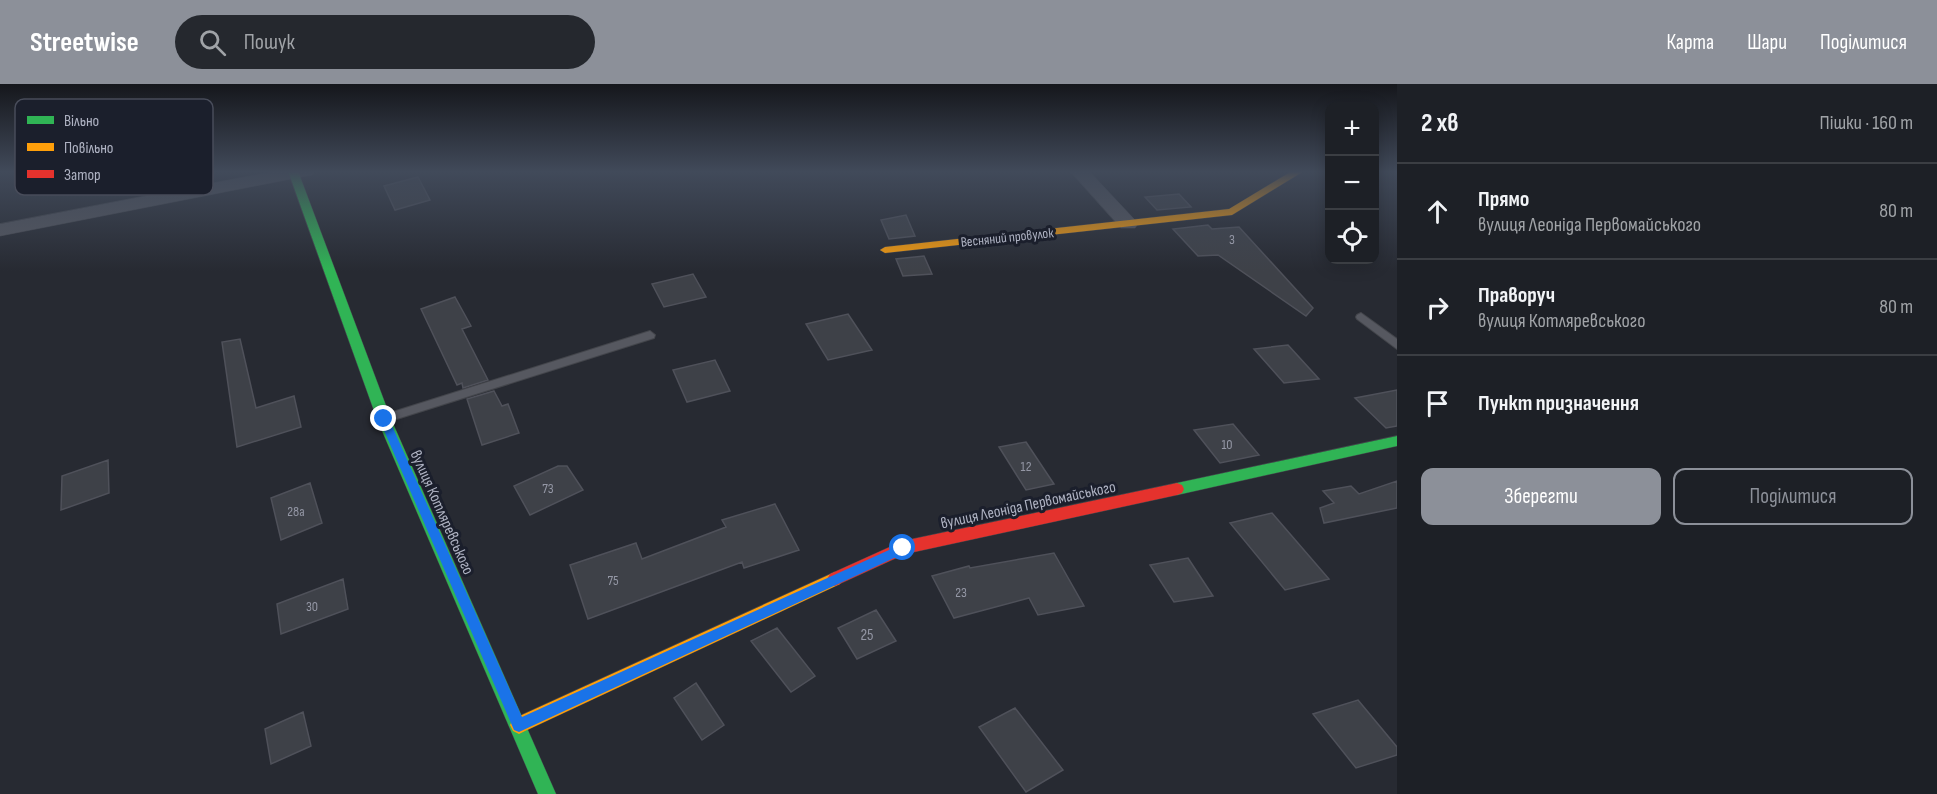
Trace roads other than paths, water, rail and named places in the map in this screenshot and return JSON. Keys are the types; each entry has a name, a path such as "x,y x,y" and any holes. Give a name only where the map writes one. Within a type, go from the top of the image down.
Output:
{"street":[{"path":"0,230 133,204"},
{"name":"вулиця Котляревського","path":"309,204 384,419 519,725 547,794"},
{"path":"1110,204 1128,224"},
{"name":"Весняний провулок","path":"885,250 1232,212 1245,204"},
{"name":"вулиця Леоніда Первомайського","path":"519,725 903,548 1397,441"}],"lane":[{"path":"1362,317 1397,345"},
{"path":"384,419 650,335"}]}
